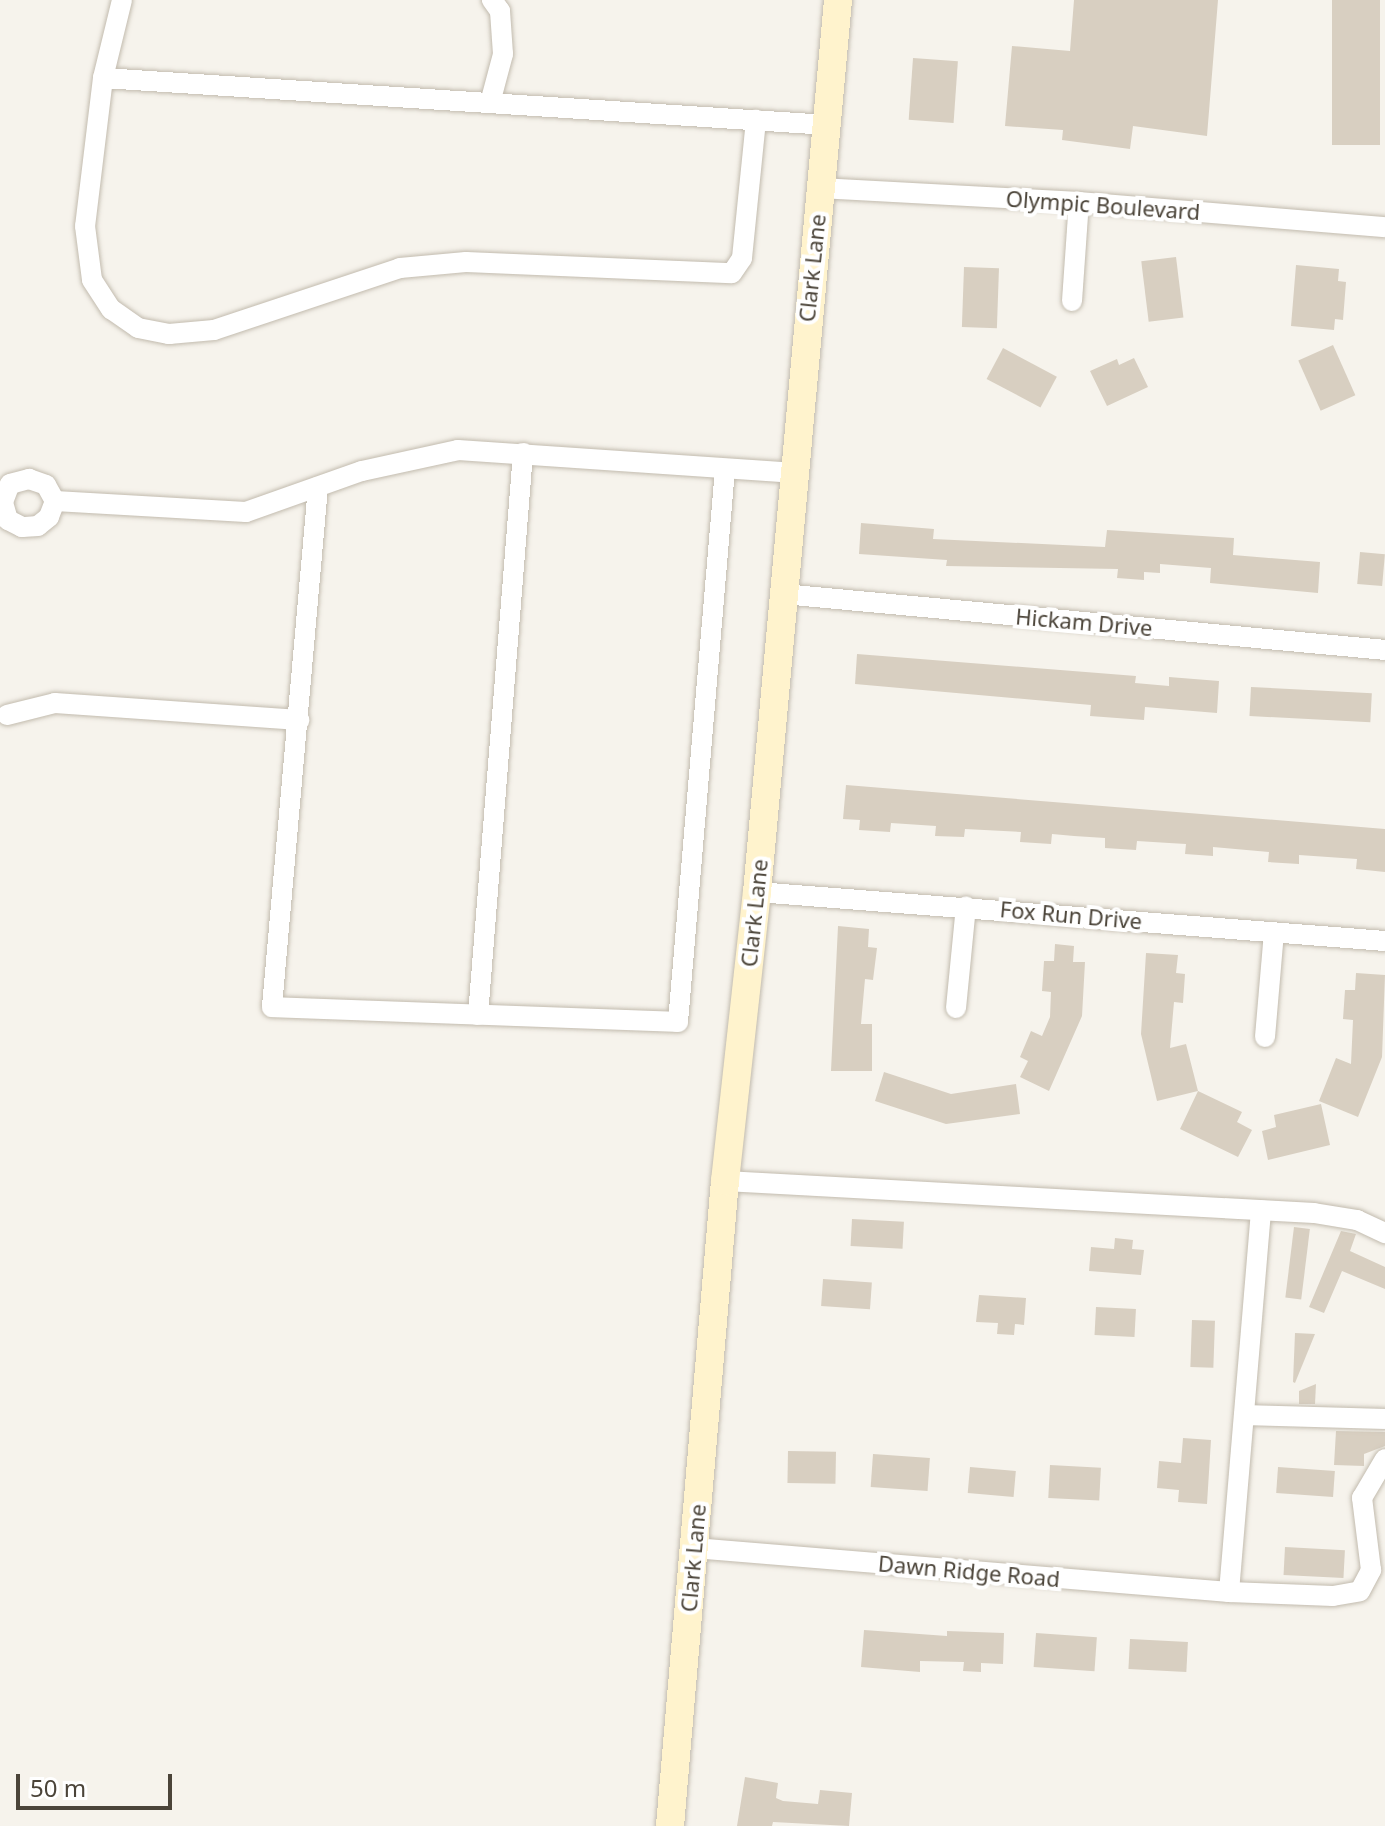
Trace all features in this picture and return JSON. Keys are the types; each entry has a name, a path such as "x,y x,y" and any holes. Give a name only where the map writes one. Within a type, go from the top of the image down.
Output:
{"main road":[{"name":"Clark Lane","path":"670,1826 725,1181 757,892 792,473 838,0"}],"street":[{"path":"122,0 103,78 85,226 92,280 111,309 138,328 169,334 214,330 400,268 466,262 732,273 742,258 756,120"},
{"path":"490,103 503,54 500,11 492,0"},
{"path":"103,78 828,125"},
{"name":"Olympic Boulevard","path":"820,188 1079,202 1385,227"},
{"path":"1072,301 1079,202"},
{"path":"55,501 246,512 362,471 458,450 792,473"},
{"path":"478,1015 523,453"},
{"path":"318,487 272,1007 678,1022 725,469"},
{"name":"Hickam Drive","path":"783,594 1385,650"},
{"path":"7,715 55,703 299,720"},
{"name":"Fox Run Drive","path":"757,892 1385,941"},
{"path":"956,1008 966,906"},
{"path":"1265,1037 1274,933"},
{"path":"725,1181 1261,1210 1357,1220 1385,1233"},
{"path":"1237,1593 1244,1415 1261,1210"},
{"path":"1244,1415 1385,1419"},
{"name":"Dawn Ridge Road","path":"694,1548 1237,1593 1333,1596 1360,1591 1371,1570 1362,1498 1385,1459"}],"building":[{"path":"1074,0 1218,0 1207,136 1133,126 1130,149 1062,140 1063,130 1005,126 1012,46 1070,51"},
{"path":"1332,0 1380,0 1380,145 1332,145"},
{"path":"913,58 958,61 954,123 909,120"},
{"path":"1176,257 1183,318 1149,322 1141,261"},
{"path":"1296,265 1339,269 1338,281 1346,282 1343,320 1335,319 1334,330 1291,326"},
{"path":"964,267 999,268 997,328 962,327"},
{"path":"1333,345 1355,395 1321,411 1298,360"},
{"path":"1003,348 1057,377 1040,408 987,379"},
{"path":"1134,358 1148,387 1107,406 1090,371 1117,359 1119,365"},
{"path":"861,523 934,529 933,539 1105,547 1107,530 1234,538 1233,555 1320,562 1318,593 1210,583 1211,568 1160,564 1160,573 1144,572 1144,580 1117,578 1118,569 946,566 947,560 859,554"},
{"path":"1360,552 1385,554 1382,586 1357,584"},
{"path":"857,654 1136,676 1135,683 1169,686 1169,677 1219,681 1217,713 1145,707 1144,720 1090,716 1091,705 855,684"},
{"path":"1251,687 1372,693 1370,722 1249,716"},
{"path":"846,785 1385,829 1385,872 1356,869 1357,859 1299,855 1299,864 1268,862 1269,852 1213,847 1213,856 1185,854 1186,844 1137,841 1136,850 1105,848 1105,838 1052,834 1051,844 1020,842 1021,832 965,829 964,837 935,836 936,826 891,823 890,832 859,830 860,820 843,819"},
{"path":"838,926 869,929 868,947 877,948 873,980 865,979 861,1024 872,1024 872,1071 831,1071"},
{"path":"1055,944 1074,946 1073,962 1085,962 1082,1016 1049,1091 1020,1077 1028,1061 1020,1057 1031,1031 1042,1036 1050,1017 1051,992 1042,991 1044,961 1054,961"},
{"path":"1146,953 1178,955 1176,973 1185,974 1183,1003 1174,1002 1170,1048 1186,1044 1198,1091 1157,1101 1141,1034"},
{"path":"1356,973 1385,975 1382,1057 1358,1117 1319,1101 1336,1058 1351,1064 1353,1020 1343,1019 1345,990 1355,990"},
{"path":"884,1072 951,1094 1016,1084 1020,1114 946,1124 875,1101"},
{"path":"1198,1091 1242,1112 1237,1122 1252,1130 1238,1157 1180,1129"},
{"path":"1321,1104 1330,1145 1268,1160 1262,1131 1276,1127 1274,1115"},
{"path":"852,1219 904,1222 903,1249 851,1246"},
{"path":"1294,1227 1310,1229 1301,1299 1285,1297"},
{"path":"1341,1231 1356,1234 1350,1251 1385,1267 1385,1289 1342,1271 1324,1313 1309,1307"},
{"path":"1115,1238 1133,1240 1132,1249 1144,1250 1141,1275 1089,1271 1091,1247 1114,1249"},
{"path":"823,1279 872,1282 870,1309 821,1306"},
{"path":"979,1295 1026,1298 1024,1325 1015,1324 1014,1335 997,1334 998,1323 976,1322"},
{"path":"1096,1307 1136,1309 1134,1337 1095,1335"},
{"path":"1192,1320 1215,1321 1213,1368 1190,1367"},
{"path":"1295,1333 1315,1334 1295,1383 1293,1382"},
{"path":"1316,1384 1315,1404 1299,1404 1299,1391"},
{"path":"1336,1431 1385,1432 1385,1446 1364,1454 1364,1466 1334,1465"},
{"path":"1183,1438 1211,1440 1207,1504 1178,1502 1179,1490 1157,1488 1159,1461 1181,1463"},
{"path":"788,1451 836,1452 835,1484 787,1483"},
{"path":"873,1454 930,1458 928,1491 871,1487"},
{"path":"1050,1465 1101,1468 1099,1501 1048,1498"},
{"path":"970,1467 1016,1471 1014,1497 968,1493"},
{"path":"1278,1467 1335,1471 1333,1497 1276,1493"},
{"path":"1285,1547 1345,1550 1343,1578 1284,1575"},
{"path":"864,1630 947,1636 947,1631 1004,1633 1003,1664 981,1663 981,1672 963,1671 964,1662 920,1661 920,1672 861,1667"},
{"path":"1036,1633 1097,1637 1094,1671 1034,1667"},
{"path":"1130,1639 1188,1642 1186,1672 1128,1669"},
{"path":"745,1777 778,1783 776,1798 783,1801 818,1804 820,1790 852,1793 849,1826 773,1822 772,1826 737,1826"}]}
